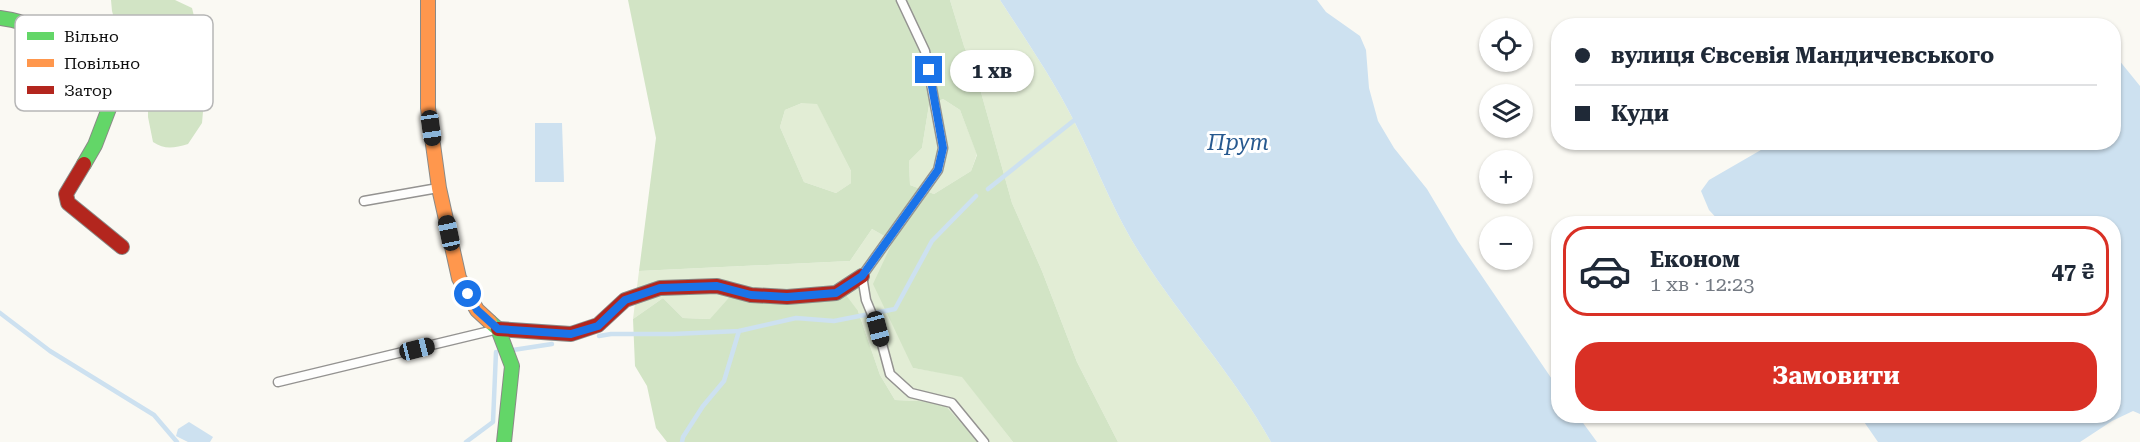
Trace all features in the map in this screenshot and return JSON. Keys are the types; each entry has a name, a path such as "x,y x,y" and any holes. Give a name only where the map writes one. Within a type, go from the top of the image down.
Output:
{"street":[{"path":"428,0 428,108 439,188 459,278 477,310 501,333 512,366 504,442"},
{"path":"0,18 15,21"},
{"path":"108,111 95,145 66,194 68,203 122,247"},
{"path":"501,333 571,334 598,326 625,300 660,288 717,286 751,295 787,297 836,293 862,276"}],"lane":[{"path":"901,0 925,51 943,148 938,170 862,276 866,300 878,329 890,374 911,393 952,403 984,442"},
{"path":"364,201 439,188"},
{"path":"278,382 501,333"}],"green space":[{"path":"111,0 175,0 192,8 194,15 113,15"},
{"path":"628,0 950,0 964,46 977,78 1012,203 1042,271 1077,362 1118,442 1013,442 962,377 913,368 873,284 893,241 872,229 850,261 639,271 656,138","holes":["943,99 960,110 977,155 971,171 934,194 910,185 909,161 922,148 929,105","802,103 817,104 851,171 851,183 836,193 804,182 780,127 785,110"]},
{"path":"950,0 1000,0 1066,105 1131,239 1165,291 1238,390 1271,442 1118,442 1077,362 1042,271 1012,203 977,78 964,46"},
{"path":"943,99 960,110 977,154 971,171 934,194 910,185 909,161 922,148 929,105"},
{"path":"802,103 817,103 851,171 851,183 836,193 804,182 780,127 785,110"},
{"path":"148,111 203,111 202,123 188,144 170,148 153,142"},
{"path":"872,229 893,241 913,368 962,376 1013,442 979,442 942,402 895,400 880,375 858,311 710,319 683,318 663,298 633,319 639,271 850,261"},
{"path":"734,292 846,295 858,311 880,375 895,400 942,402 979,442 667,442 656,428 647,386 635,366 633,319 663,298 683,318 710,319"}],"water":[{"name":"Прут","path":"1000,0 1317,0 1326,12 1360,36 1366,50 1369,88 1378,121 1394,148 1427,189 1458,241 1551,378 1551,423 1583,423 1597,442 1271,442 1238,390 1165,291 1131,239 1066,105"},
{"path":"2121,63 2140,86 2140,414 2133,411 2121,417 2121,216 1715,216 1709,210 1701,191 1709,180 1761,150 2121,150"},
{"path":"535,123 562,123 564,182 535,182"},
{"path":"189,422 213,437 210,442 188,442 176,436 178,429"},
{"path":"1865,423 2109,423 2080,442 1878,442"}],"waterway":[{"path":"988,189 1077,118"},
{"path":"599,336 739,331 796,318 834,321 895,309 932,241 976,196"},
{"path":"0,313 50,351 154,415 177,442"},
{"path":"682,442 703,406 724,381 739,331"},
{"path":"513,350 552,344"},
{"path":"466,442 493,422 496,352"}],"traffic: fast":[{"path":"0,18 15,20"},
{"path":"84,164 95,145 108,111"},
{"path":"490,322 498,329 512,366 504,442"}],"traffic: slow":[{"path":"428,0 428,108 439,188 459,278 477,310 490,322"}],"traffic: jam":[{"path":"84,164 66,194 68,203 122,247"},
{"path":"498,329 571,334 598,325 625,300 660,288 717,286 751,295 787,297 836,293 862,276"}],"route":[{"path":"468,294 477,310 498,329 571,334 598,326 625,300 660,288 717,286 751,295 787,297 836,293 862,276 938,170 943,148 929,70"}]}
